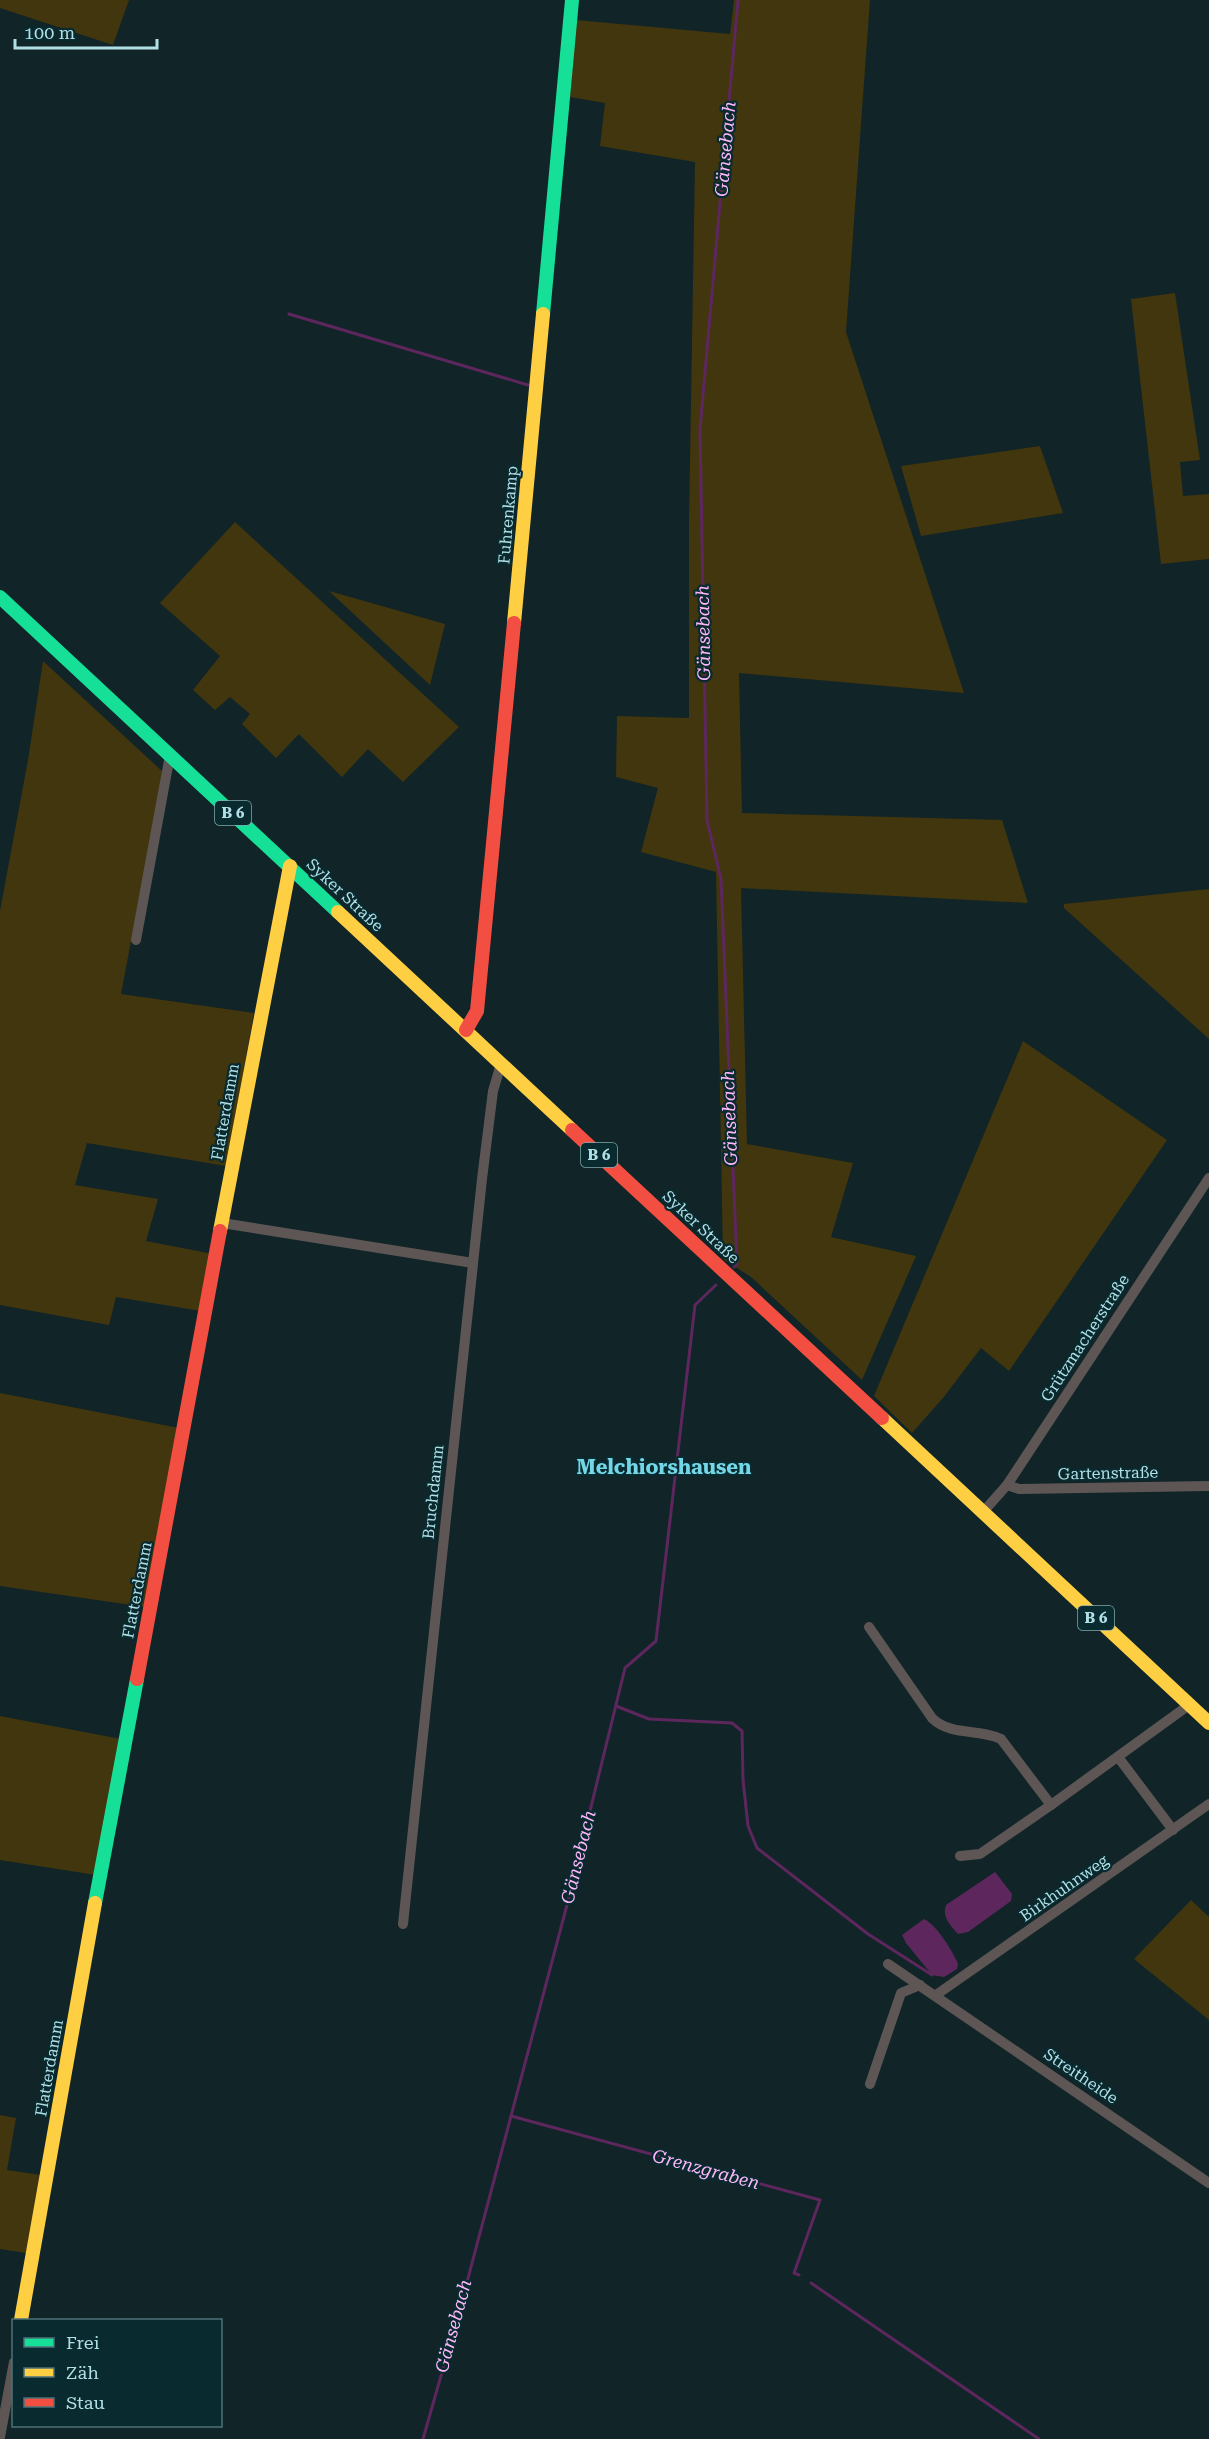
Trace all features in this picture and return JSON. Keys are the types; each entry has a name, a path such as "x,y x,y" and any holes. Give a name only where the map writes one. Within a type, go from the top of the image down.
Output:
{"street":[{"name":"Fuhrenkamp","path":"466,1030 477,1011 483,958 572,0"},
{"name":"Syker Straße","path":"0,597 1209,1723"},
{"path":"136,940 170,755"},
{"name":"Flatterdamm","path":"21,2319 77,2001 290,866"},
{"name":"Bruchdamm","path":"403,1924 473,1263 493,1091 501,1064"},
{"name":"Grützmacherstraße","path":"983,1512 1007,1485 1209,1178"},
{"path":"222,1223 473,1263"},
{"name":"Gartenstraße","path":"1007,1485 1019,1489 1209,1486"},
{"path":"869,1626 932,1718 941,1726 952,1730 992,1734 1001,1739 1051,1805"},
{"path":"960,1856 980,1854 1189,1704"},
{"path":"1118,1757 1173,1830"},
{"name":"Birkhuhnweg","path":"936,1995 1209,1804"},
{"name":"Streitheide","path":"888,1964 1208,2181"},
{"path":"870,2084 901,1993 920,1985"},
{"path":"0,2437 12,2373"}],"shaded area":[{"path":"0,0 129,0 113,45 0,8"},
{"path":"734,0 870,0 846,332 964,693 739,673 742,813 1002,820 1028,903 741,888 747,1144 853,1163 831,1237 916,1256 862,1380 751,1277 723,1259 716,872 641,852 658,788 616,777 617,716 689,718 689,521 695,162 600,146 605,103 570,97 576,20 730,34"},
{"path":"1175,293 1200,460 1180,462 1183,496 1209,494 1209,559 1161,564 1131,299"},
{"path":"1040,446 1063,513 921,536 901,466"},
{"path":"235,522 459,727 403,782 368,749 342,777 299,734 276,758 242,724 250,714 230,697 215,710 193,690 220,656 160,603"},
{"path":"329,591 445,624 430,685"},
{"path":"43,661 163,772 121,994 254,1013 226,1166 87,1143 75,1185 158,1199 146,1241 213,1254 201,1311 116,1297 109,1325 0,1305 0,911 28,760"},
{"path":"1209,889 1209,1039 1064,908 1064,904"},
{"path":"1023,1041 1167,1140 1009,1371 981,1348 943,1398 912,1433 874,1396"},
{"path":"0,1393 179,1428 145,1607 0,1586"},
{"path":"0,1716 121,1739 96,1875 0,1860"},
{"path":"995,1872 1012,1894 1011,1901 968,1932 958,1934 946,1917 946,1905"},
{"path":"1191,1900 1209,1917 1209,2020 1134,1959"},
{"path":"924,1919 939,1932 958,1964 957,1969 944,1977 932,1975 902,1935"},
{"path":"0,2115 16,2118 7,2170 41,2175 26,2253 0,2249"}],"waterway":[{"name":"Gänsebach","path":"734,1267 737,1264 721,879 707,820 700,429 738,0"},
{"path":"289,314 528,385"},
{"name":"Gänsebach","path":"423,2439 567,1905 625,1668 656,1641 695,1305 716,1285"},
{"path":"616,1706 649,1719 732,1723 742,1731 743,1780 748,1826 757,1848 868,1934 932,1975"},
{"name":"Grenzgraben","path":"511,2116 820,2200 794,2273 799,2275"},
{"name":"Grenzgraben","path":"811,2283 1039,2439"}],"traffic: fast":[{"path":"543,314 572,0"},
{"path":"0,597 338,912"},
{"path":"95,1903 137,1679"}],"traffic: slow":[{"path":"514,623 543,314"},
{"path":"220,1231 290,866"},
{"path":"338,912 572,1130"},
{"path":"882,1418 1209,1723"},
{"path":"21,2319 95,1903"}],"traffic: jam":[{"path":"466,1030 477,1011 514,623"},
{"path":"572,1130 882,1418"},
{"path":"137,1679 220,1231"}],"district":[{"name":"Melchiorshausen","path":"664,1467"}]}
